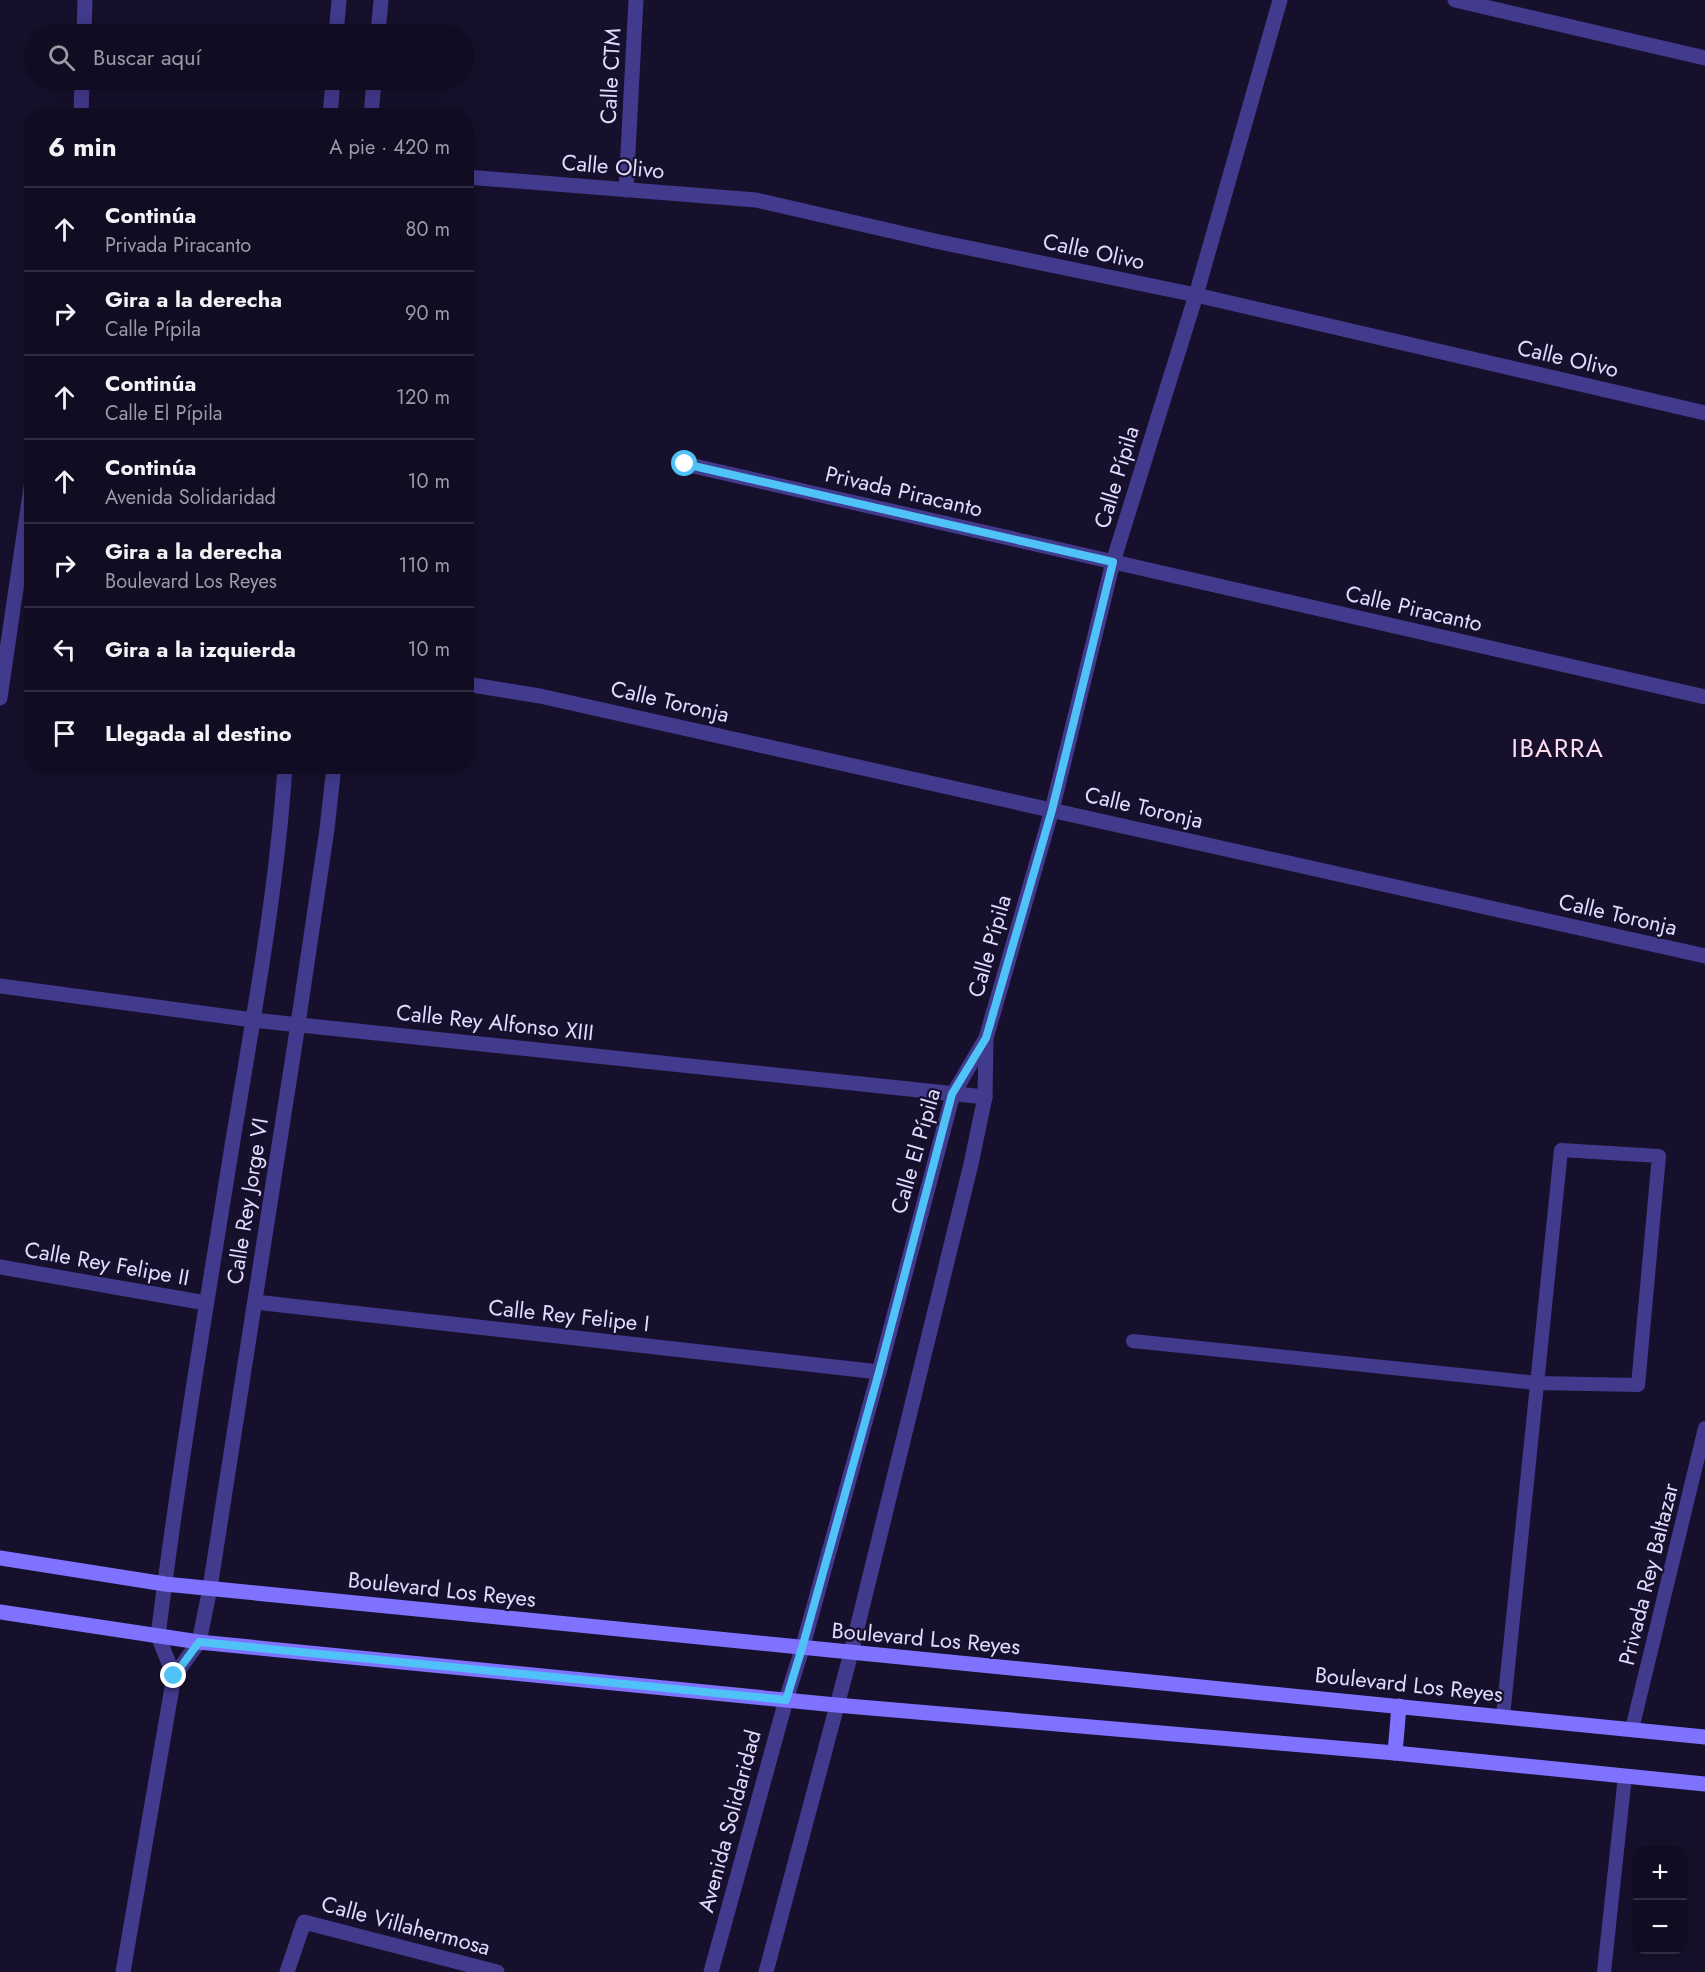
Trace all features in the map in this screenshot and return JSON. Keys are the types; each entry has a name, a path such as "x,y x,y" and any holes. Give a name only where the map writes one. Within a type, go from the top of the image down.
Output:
{"main road":[{"name":"Boulevard Los Reyes","path":"0,1558 165,1584 1705,1737"},
{"path":"0,1611 199,1642 836,1705 1395,1753 1705,1784"},
{"path":"1395,1753 1399,1706"}],"street":[{"path":"84,24 85,0"},
{"path":"337,24 339,0"},
{"path":"379,24 381,0"},
{"name":"Calle CTM","path":"626,190 636,0"},
{"name":"Calle Pípila","path":"986,1038 1052,810 1113,562 1196,295 1280,0"},
{"path":"1455,0 1705,58"},
{"path":"81,108 82,90"},
{"path":"331,108 332,90"},
{"path":"372,108 373,90"},
{"name":"Calle Olivo","path":"474,178 756,200 935,241 1196,295 1705,413"},
{"name":"Privada Piracanto","path":"685,464 1113,562"},
{"path":"0,698 24,534"},
{"name":"Calle Piracanto","path":"1113,562 1705,697"},
{"name":"Calle Toronja","path":"474,685 540,696 1705,956"},
{"name":"Calle Rey Jorge VI","path":"158,1636 206,1303 253,1020 282,819 285,774"},
{"name":"Calle Rey Jorge VI","path":"199,1642 210,1588 298,1024 333,774"},
{"name":"Calle Rey Alfonso XIII","path":"0,986 253,1020 985,1097"},
{"path":"766,1972 850,1653 968,1175 985,1097 986,1038"},
{"name":"Calle El Pípila","path":"802,1648 879,1372 952,1094 986,1038"},
{"name":"Calle Rey Felipe II","path":"0,1267 206,1303"},
{"name":"Calle Rey Felipe I","path":"255,1302 879,1372"},
{"path":"158,1636 174,1676"},
{"path":"123,1972 174,1676 199,1642"},
{"name":"Avenida Solidaridad","path":"711,1972 802,1648"},
{"name":"Calle Villahermosa","path":"287,1972 304,1922 497,1972"}],"lane":[{"path":"1133,1341 1537,1383 1638,1385 1659,1155 1561,1150 1537,1383 1503,1716"},
{"name":"Privada Rey Baltazar","path":"1632,1729 1705,1428"},
{"path":"1604,1972 1625,1776"}],"district":[{"name":"IBARRA","path":"1558,748"}],"route":[{"path":"174,1676 199,1642 786,1700 879,1372 952,1094 986,1038 1052,810 1113,562 685,464"}]}
